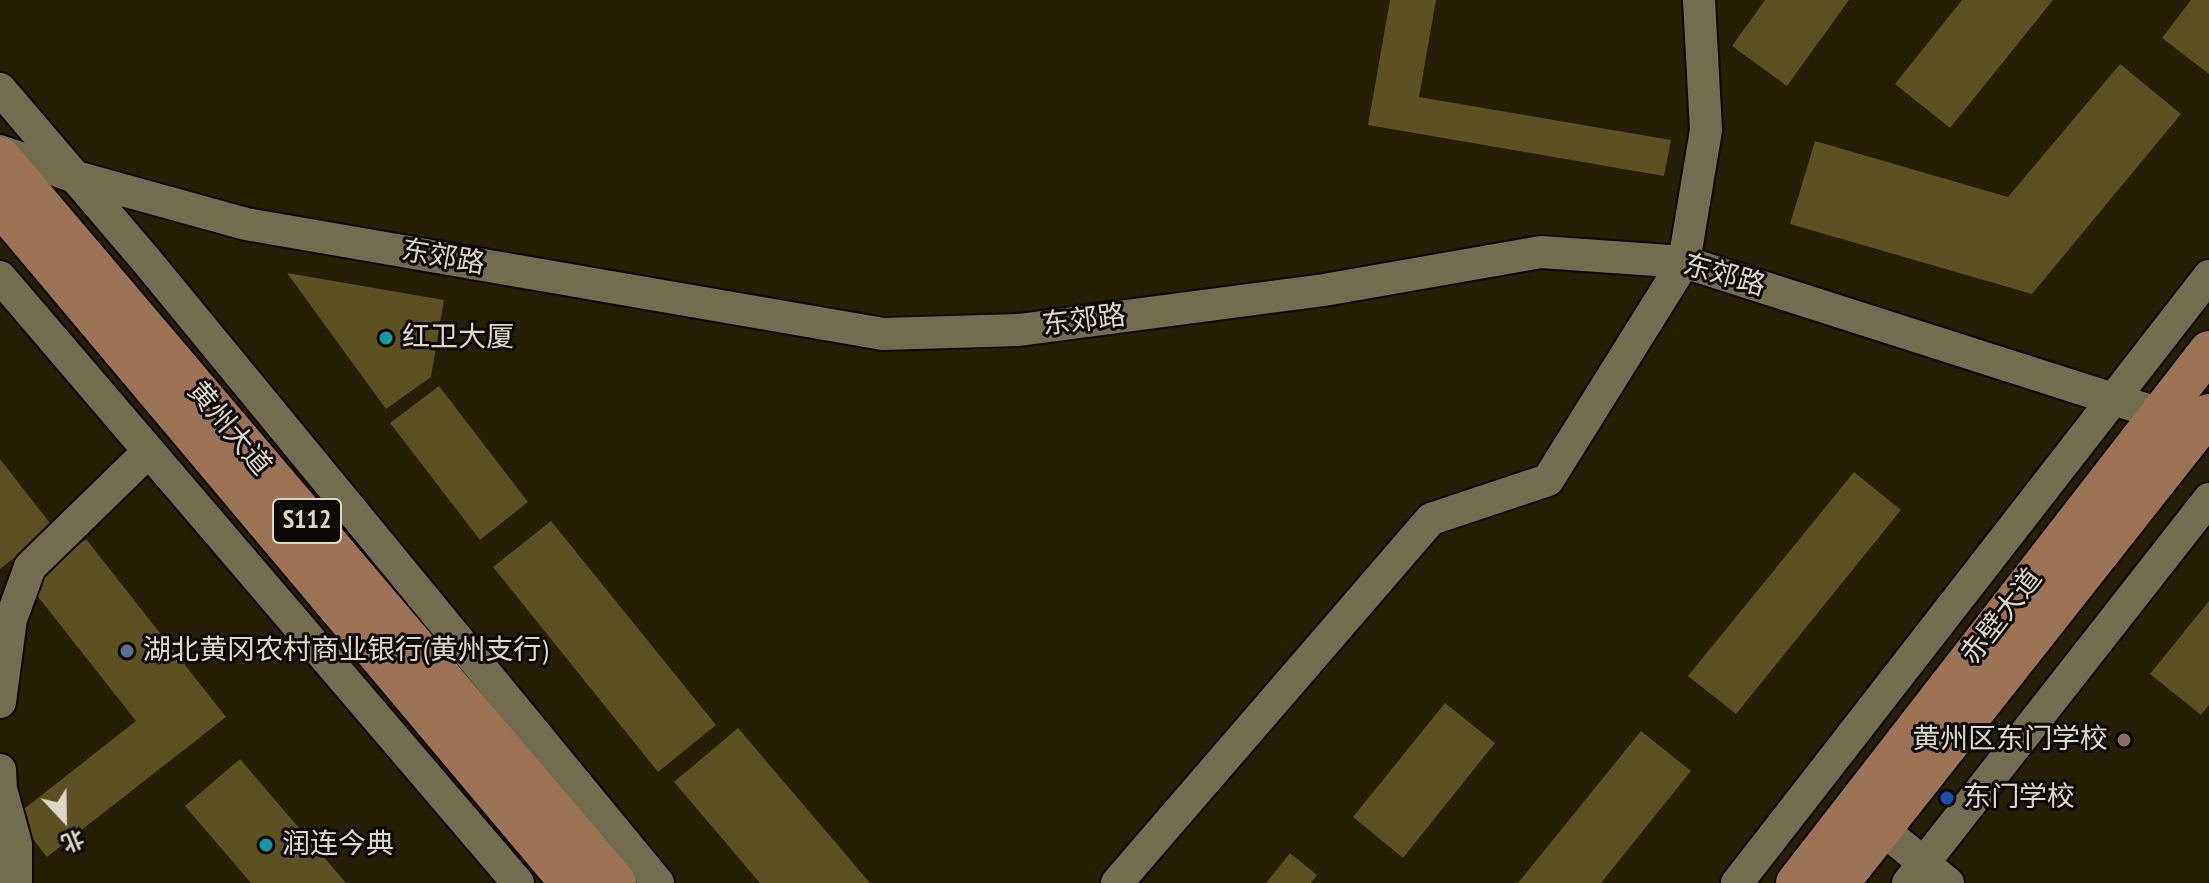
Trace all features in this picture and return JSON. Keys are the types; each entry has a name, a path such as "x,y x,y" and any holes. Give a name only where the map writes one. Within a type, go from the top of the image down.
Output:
{"main road":[{"name":"黄州大道","path":"0,157 616,883"},
{"name":"黄州大道","path":"3,213 570,883"},
{"name":"赤壁大道","path":"1796,883 2209,351"},
{"name":"赤壁大道","path":"1839,883 2205,426"}],"street":[{"path":"1117,883 1431,519 1548,480 1684,262 1706,130 1699,0"},
{"path":"0,89 146,260 658,883"},
{"name":"东郊路","path":"0,151 72,176 246,224 883,334 1019,330 1324,290 1541,252 1684,262 2160,414"},
{"path":"1737,883 2209,276"},
{"path":"0,277 518,883"},
{"path":"0,702 11,619 30,567 149,451"},
{"path":"1881,828 1926,876 2209,499"},
{"path":"0,770 1,789 16,844 16,883"}],"building":[{"path":"1390,0 1436,0 1419,97 1671,140 1664,176 1368,125"},
{"path":"1765,0 1849,0 1787,86 1732,46"},
{"path":"1962,0 2053,0 1950,128 1895,84"},
{"path":"2191,0 2209,0 2209,74 2162,38"},
{"path":"2120,64 2181,114 2032,294 1790,224 1815,141 2008,197"},
{"name":"红卫大厦","path":"287,273 444,300 431,377 386,409"},
{"path":"439,386 528,502 480,540 390,423"},
{"path":"0,459 53,527 0,569"},
{"path":"1854,472 1901,510 1736,714 1688,676"},
{"path":"551,521 716,725 658,772 493,567"},
{"name":"湖北黄冈农村商业银行(黄州支行)","path":"86,539 226,717 47,857 15,816 136,721 28,584"},
{"path":"2209,601 2209,705 2201,715 2150,674"},
{"path":"1445,703 1495,743 1403,858 1353,817"},
{"path":"738,728 870,883 760,883 674,782"},
{"path":"1641,731 1691,771 1601,883 1518,883"},
{"name":"润连今典","path":"240,759 346,883 251,883 185,806"},
{"path":"1290,853 1317,875 1311,883 1266,883"}],"place":[{"name":"红卫大厦","path":"386,338"},
{"name":"湖北黄冈农村商业银行(黄州支行)","path":"127,651"},
{"name":"黄州区东门学校","path":"2124,740"},
{"name":"东门学校","path":"1947,798"},
{"name":"润连今典","path":"266,845"}]}
